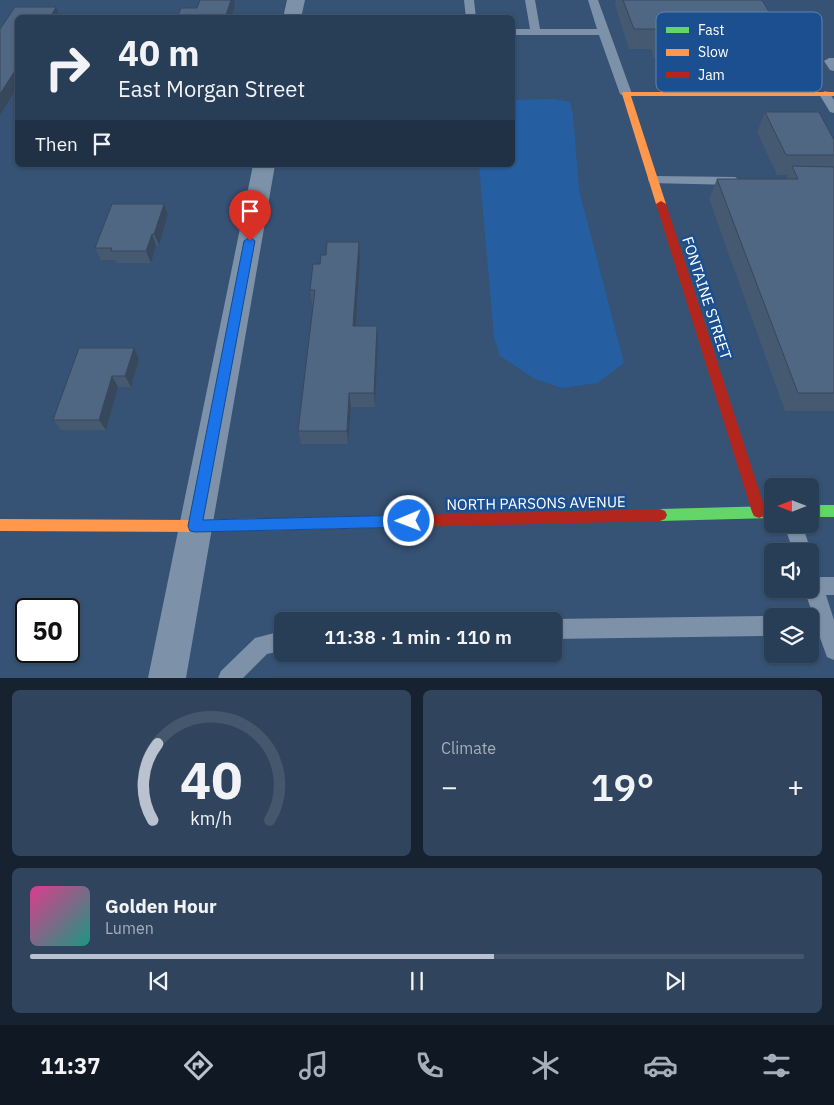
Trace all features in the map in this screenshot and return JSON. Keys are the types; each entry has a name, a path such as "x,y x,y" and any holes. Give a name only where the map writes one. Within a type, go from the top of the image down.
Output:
{"street":[{"path":"293,15 296,0"},
{"path":"626,94 829,94"},
{"name":"FONTAINE STREET","path":"626,94 759,512"},
{"path":"167,678 264,167"},
{"path":"819,511 834,511"},
{"name":"NORTH PARSONS AVENUE","path":"0,525 195,526 764,512"}],"lane":[{"path":"469,0 471,15"},
{"path":"530,0 536,32"},
{"path":"592,0 626,94"},
{"path":"515,32 603,32"},
{"path":"834,61 829,61 834,68"},
{"path":"829,94 834,110"},
{"path":"654,180 748,181"},
{"path":"819,583 834,586"},
{"path":"562,628 764,626"},
{"path":"819,627 834,650"},
{"path":"228,678 262,645 274,643"}],"shaded area":[{"path":"553,99 570,102 573,115 579,190 624,363 597,383 562,388 535,379 500,356 494,337 479,167 515,167 515,100"}],"building":[{"path":"200,0 231,0 226,15 178,15 181,8 197,8"},
{"path":"623,0 762,0 769,12 656,12 656,29 634,29"},
{"path":"15,7 56,7 52,15 15,15 15,71 0,94 0,29"},
{"path":"765,112 819,112 834,140 834,155 786,155"},
{"path":"792,166 834,167 834,393 798,393 717,179 798,179"},
{"path":"112,204 164,204 146,251 111,251 112,248 95,248"},
{"path":"327,242 359,242 353,326 377,326 374,393 349,393 347,431 298,431 315,290 310,290 313,264 320,264 321,255 326,255"},
{"path":"79,348 134,348 125,376 112,376 99,420 53,420"},
{"path":"799,677 799,678 274,678"}],"traffic: fast":[{"path":"819,511 834,511"},
{"path":"660,515 764,512"}],"traffic: slow":[{"path":"661,204 626,94 834,94"},
{"path":"0,525 195,526 410,521"}],"traffic: jam":[{"path":"661,204 759,512"},
{"path":"410,521 660,515"}],"route":[{"path":"250,241 195,526 409,521"}]}
